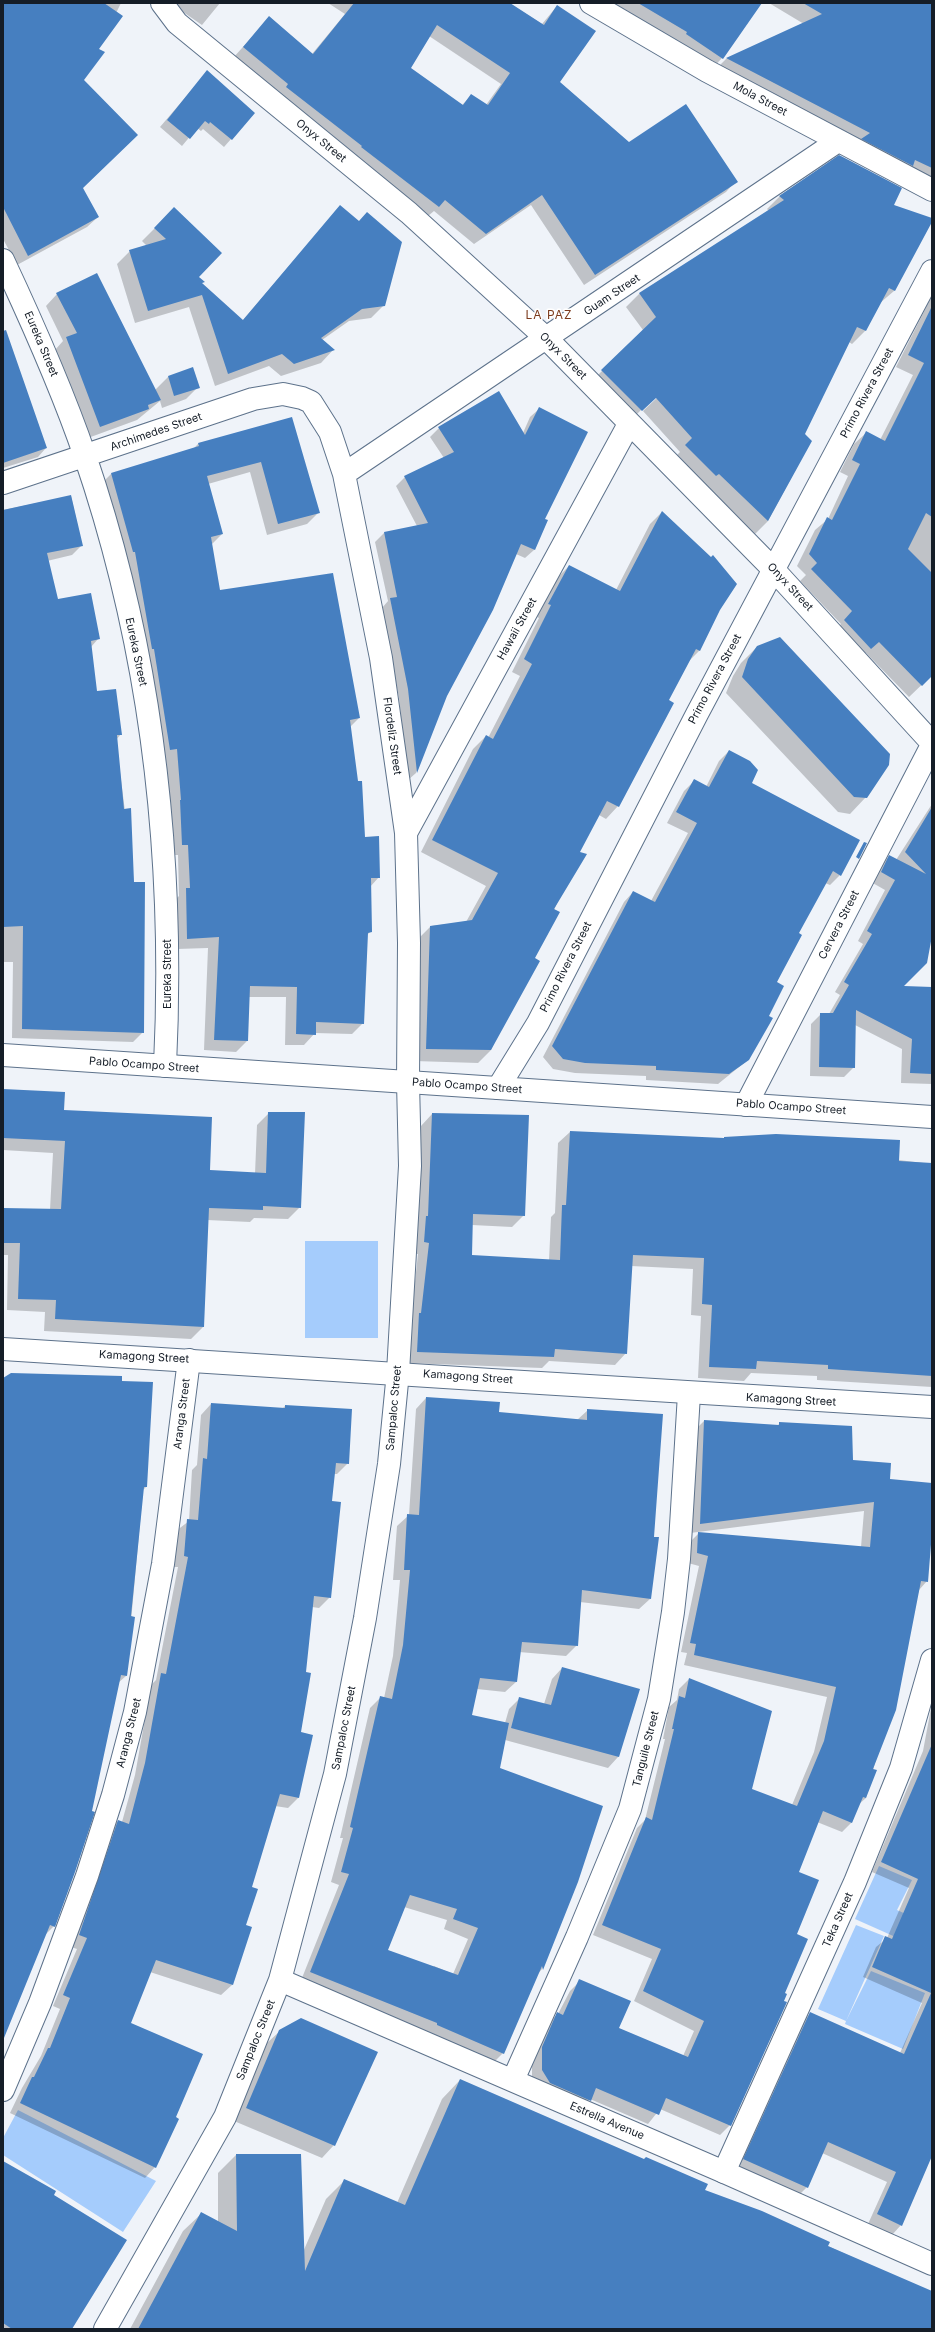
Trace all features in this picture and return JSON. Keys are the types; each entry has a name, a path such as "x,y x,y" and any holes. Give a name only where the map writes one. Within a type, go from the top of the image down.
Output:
{"street":[{"name":"Onyx Street","path":"162,3 177,23 409,213 547,339 629,424 774,569 932,744"},
{"name":"Mola Street","path":"591,3 707,71 932,190"},
{"name":"Guam Street","path":"344,474 547,339 838,141"},
{"name":"Eureka Street","path":"3,260 41,340 85,457 120,576 146,698 160,802 169,945 165,1066"},
{"name":"Primo Rivera Street","path":"498,1088 538,1023 697,714 932,270"},
{"name":"Archimedes Street","path":"3,483 85,457 253,399 283,394 302,398 311,402"},
{"name":"Flordeliz Street","path":"311,402 330,432 344,474 381,658 406,833 409,943 408,1082"},
{"name":"Hawaii Street","path":"406,833 629,424"},
{"name":"Cervera Street","path":"746,1105 932,744"},
{"name":"Pablo Ocampo Street","path":"3,1055 932,1117"},
{"name":"Sampaloc Street","path":"105,2329 225,2117 280,1980 335,1774 375,1555 389,1464 398,1372 410,1166 408,1082"},
{"name":"Kamagong Street","path":"3,1349 398,1372 689,1394 932,1408"},
{"name":"Aranga Street","path":"3,2090 40,2003 87,1876 113,1795 136,1712 163,1564 189,1360"},
{"name":"Tanguile Street","path":"513,2080 577,1937 630,1809 659,1699 676,1582 689,1394"},
{"name":"Teka Street","path":"724,2172 855,1882 901,1768 932,1660"},
{"name":"Estrella Avenue","path":"280,1980 513,2080 932,2264"}],"shaded area":[{"path":"305,1241 378,1241 378,1338 305,1338"},
{"path":"879,1866 912,1880 897,1910 919,1920 909,1943 855,1919"},
{"path":"856,1925 884,1936 846,2021 818,2009"},
{"path":"871,1971 925,1993 903,2049 845,2024"},
{"path":"18,2110 156,2181 123,2232 3,2155 3,2138"}],"building":[{"path":"3,3 104,3 123,16 99,49 105,52 84,80 138,135 83,188 99,217 28,256 3,207"},
{"path":"354,3 510,3 544,25 557,5 596,31 560,82 629,142 686,104 738,182 595,275 542,195 486,234 445,200 439,207 361,147 362,146 286,87 288,84 243,47 269,16 313,54","holes":["437,25 510,73 488,105 471,94 463,105 411,68"]},
{"path":"638,3 762,3 723,59 686,34 687,32"},
{"path":"803,3 932,3 932,168 915,160 913,166 861,139 870,133 726,58 822,14"},
{"path":"207,70 255,113 232,140 210,122 209,124 205,121 190,139 167,120"},
{"path":"839,155 902,188 894,205 932,218 932,222 895,291 889,288 866,331 857,327 805,434 812,441 768,521 719,474 716,476 685,445 692,438 656,398 642,411 601,370 656,317 639,293 784,200 779,196"},
{"path":"340,205 359,221 367,212 402,242 385,306 362,309 321,338 335,350 294,364 282,354 228,374 202,295 148,311 129,250 166,239 154,228 174,207 222,253 199,277 205,282 202,283 243,320"},
{"path":"97,273 161,400 148,405 149,409 100,427 66,337 77,333 56,293"},
{"path":"932,306 932,517 926,513 908,549 932,573 932,676 922,686 879,642 871,649 844,620 852,611 811,569 817,563 809,554 827,517 832,520 860,464 852,460 866,431 885,441 924,363 908,355"},
{"path":"6,330 47,448 3,463 3,331"},
{"path":"193,367 200,388 174,396 168,376"},
{"path":"499,391 525,435 539,407 588,432 545,519 548,520 535,550 521,544 493,610 447,696 417,773 408,689 390,598 397,597 384,532 428,523 404,476 454,452 438,427"},
{"path":"292,417 320,513 278,524 261,462 207,476 223,534 211,537 220,590 333,573 360,718 350,720 358,781 362,781 365,837 379,836 380,878 371,878 372,932 368,933 364,1024 316,1022 316,1035 296,1034 297,987 250,986 248,1041 214,1040 219,937 187,939 186,888 190,888 188,845 182,845 181,800 177,749 170,750 154,649 152,649 135,552 133,552 111,473 199,446 198,443"},
{"path":"71,495 83,546 47,553 58,599 91,593 100,639 91,641 97,691 116,689 122,735 117,735 124,809 131,808 134,882 145,882 144,1033 22,1029 23,926 3,927 3,510"},
{"path":"662,511 711,557 713,555 737,584 720,610 700,651 696,649 669,700 674,703 619,807 607,801 580,852 587,854 554,909 560,912 535,958 540,961 491,1050 426,1049 430,926 472,920 498,873 432,840 486,735 493,739 532,664 524,659 551,605 548,604 569,565 620,591"},
{"path":"780,637 890,754 889,765 867,798 854,797 742,677 748,659 757,646"},
{"path":"729,750 750,761 758,770 752,783 860,840 841,876 833,871 799,933 802,935 777,982 784,986 769,1016 773,1018 749,1060 729,1074 656,1070 656,1066 585,1063 563,1059 552,1046 633,891 655,902 697,823 676,812 694,779 709,787"},
{"path":"932,807 932,936 927,963 904,986 932,987 932,1074 910,1073 912,1039 856,1010 855,1068 819,1067 820,1013 833,1013 849,985 844,982 872,934 867,931 895,880 881,872 889,855 926,874 905,852"},
{"path":"864,842 867,843 859,859 856,857"},
{"path":"3,1089 65,1092 64,1110 212,1117 210,1170 266,1173 268,1112 305,1112 301,1208 263,1206 263,1210 209,1208 204,1327 55,1319 56,1300 18,1299 20,1243 3,1243 3,1208 61,1209 65,1141 3,1138"},
{"path":"432,1113 529,1115 525,1216 473,1214 472,1255 560,1260 562,1205 566,1205 570,1131 724,1138 776,1134 900,1140 899,1161 932,1163 932,1376 828,1369 828,1365 757,1361 756,1369 709,1367 712,1305 702,1304 704,1258 633,1255 627,1354 555,1349 554,1357 417,1352 419,1313 421,1313 429,1243 424,1242 426,1216 428,1216"},
{"path":"11,1373 122,1376 122,1381 153,1382 147,1487 144,1487 131,1616 135,1617 127,1676 121,1675 92,1811 95,1812 75,1872 55,1927 50,1925 4,2038 3,1378"},
{"path":"426,1397 500,1402 499,1412 587,1420 587,1409 663,1414 654,1537 659,1537 651,1599 582,1590 578,1646 522,1642 517,1682 480,1678 472,1715 509,1723 500,1768 603,1806 578,1882 543,1970 542,1966 504,2054 437,2025 437,2023 310,1972 349,1874 341,1872 353,1828 350,1827 380,1696 392,1699 403,1645 410,1570 404,1570 407,1514 419,1515","holes":["410,1895 457,1909 453,1919 478,1928 458,1975 388,1950"]},
{"path":"211,1403 285,1408 285,1405 352,1409 349,1464 336,1463 332,1501 341,1502 331,1598 314,1596 306,1672 311,1673 301,1732 313,1735 299,1798 280,1794 252,1887 258,1889 246,1925 252,1927 233,1985 156,1960 131,2023 203,2054 176,2117 179,2119 156,2168 20,2103 32,2077 34,2077 48,2048 50,2048 70,1998 63,1995 87,1938 79,1935 118,1820 129,1824 145,1763 161,1673 166,1674 188,1557 184,1556 187,1519 198,1520 203,1458 207,1459"},
{"path":"704,1420 779,1425 779,1422 852,1426 853,1460 891,1463 890,1479 932,1483 932,1532 928,1582 921,1581 896,1710 873,1769 877,1770 866,1798 863,1797 852,1823 823,1811 799,1872 819,1880 797,1934 808,1939 785,1993 787,1994 784,2001 787,2002 731,2126 666,2098 659,2115 596,2088 591,2101 550,2083 542,2070 542,2047 557,2012 563,2015 579,1979 631,2001 619,2028 688,2057 704,2021 643,1991 661,1949 602,1925 646,1817 652,1820 674,1729 672,1729 679,1696 685,1698 689,1678 772,1711 752,1789 797,1806 824,1741 836,1687 694,1655 696,1644 690,1643 708,1556 697,1553 698,1532 870,1547 874,1502 700,1524"},
{"path":"562,1667 640,1689 619,1757 511,1728 519,1697 551,1705"},
{"path":"932,1744 932,2156 902,2226 877,2214 896,2172 828,2142 808,2188 743,2159 810,2012 904,2054 931,1993 872,1967 885,1936 892,1939 918,1879 881,1862"},
{"path":"301,2018 378,2052 335,2146 246,2108 279,2030"},
{"path":"460,2079 644,2159 646,2157 708,2184 705,2190 762,2211 830,2242 828,2246 932,2291 932,2329 138,2329 201,2212 237,2231 236,2154 301,2154 305,2271 344,2179 405,2205"},
{"path":"3,2161 56,2191 54,2195 127,2240 72,2329 12,2329 3,2323"}],"district":[{"name":"LA PAZ","path":"549,315"}]}
